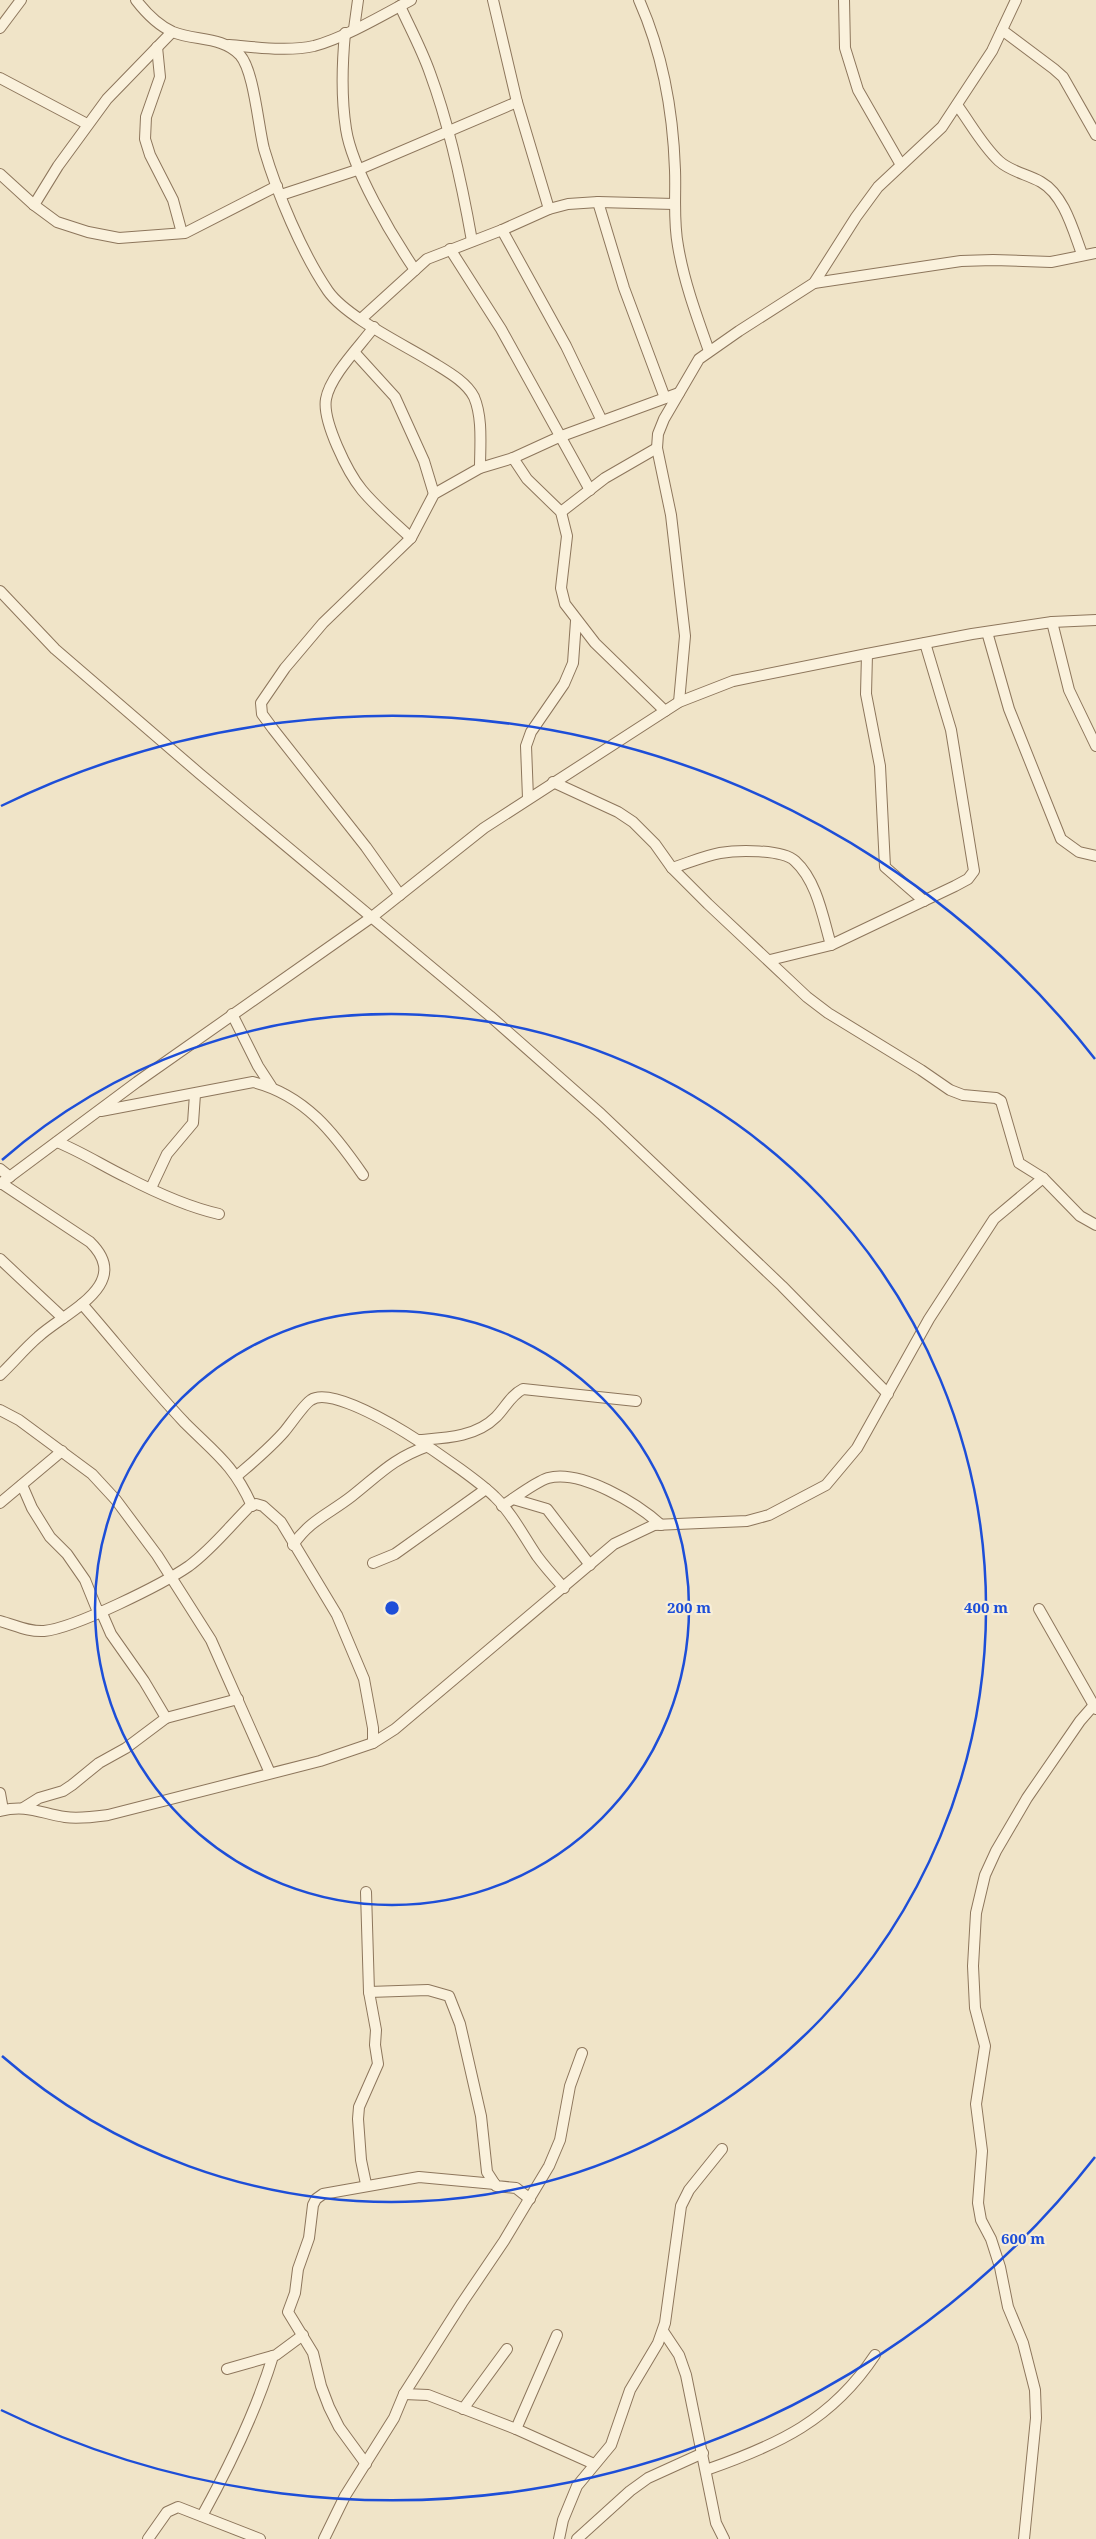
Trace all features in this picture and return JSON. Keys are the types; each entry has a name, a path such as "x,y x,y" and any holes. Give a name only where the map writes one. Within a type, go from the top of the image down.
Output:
{"street":[{"path":"1,24 21,0"},
{"path":"136,0 158,24 172,32 230,45 280,48 313,46 349,31 411,0"},
{"path":"358,0 349,31 342,91 346,130 360,170 398,245 415,270"},
{"path":"492,0 517,102 549,209"},
{"path":"639,0 651,28 664,72 670,107 675,172 674,204 677,245 687,286 708,351"},
{"path":"844,0 844,48 858,90 901,165"},
{"path":"814,283 856,217 878,187 942,128 992,50 1016,0"},
{"path":"400,6 430,72 449,132 463,188 472,241"},
{"path":"1002,30 1063,77 1096,135"},
{"path":"34,205 87,124 107,98 172,32"},
{"path":"230,45 241,56 248,68 264,149 279,191 302,243 329,291 344,308 446,370 466,386 474,397 477,413 480,468"},
{"path":"156,47 160,77 146,117 146,139 150,155 173,200 182,234"},
{"path":"0,78 87,124"},
{"path":"0,174 34,205 57,222 88,232 119,238 182,234 279,191 360,170 517,102"},
{"path":"957,105 986,147 1000,162 1049,187 1058,198 1082,254"},
{"path":"361,319 427,259 502,230 549,209 568,204 598,202 674,204"},
{"path":"598,202 624,288 666,398"},
{"path":"502,230 566,346 602,421"},
{"path":"450,249 477,288 501,329 590,490"},
{"path":"679,702 686,636 672,523 657,448 658,434 699,359 708,351 814,283 961,261 1051,262 1082,254 1096,253"},
{"path":"374,326 331,385 326,400 326,415 346,464 361,489 411,538"},
{"path":"355,353 394,397 424,461 434,494"},
{"path":"400,894 366,846 272,729 262,714 261,704 285,668 322,623 411,538 434,494 480,468 513,458 559,437 679,393"},
{"path":"561,512 590,490 657,448"},
{"path":"513,458 527,479 561,512 567,536 561,588 565,604 576,621 595,643 665,711"},
{"path":"0,591 55,649 200,774 372,917 601,1114 789,1293 888,1394"},
{"path":"4,1181 232,1014 372,917 484,828 679,702 733,681 867,654 1052,622 1096,620"},
{"path":"528,798 526,746 531,732 564,684 574,664 576,621"},
{"path":"1052,622 1069,690 1096,746"},
{"path":"987,632 1009,709 1061,839 1079,852 1096,856"},
{"path":"770,960 831,945 968,879 974,871 975,866 951,730 925,643"},
{"path":"867,654 866,694 880,766 885,868 924,901"},
{"path":"553,782 618,812 633,822 655,844 672,868 731,926 828,1013 922,1070 950,1090 962,1095 996,1098 1001,1101 1019,1163 1044,1178 1080,1216 1096,1225"},
{"path":"672,868 721,853 740,851 783,854 794,860 804,871 812,887 831,945"},
{"path":"232,1014 258,1066 271,1086"},
{"path":"98,1112 253,1082 271,1086 291,1096 312,1113 338,1139 363,1175"},
{"path":"151,1188 167,1154 193,1123 195,1094"},
{"path":"57,1142 88,1156 125,1177 192,1206 219,1214"},
{"path":"0,1169 4,1181 71,1229 101,1254 105,1265 100,1285 82,1304 38,1336 0,1375"},
{"path":"0,1793 1,1811 23,1808 64,1817 82,1818 108,1815 320,1761 373,1743 395,1730 614,1544 627,1536 654,1525 747,1521 769,1515 826,1485 844,1466 857,1448 937,1306 994,1219 1044,1178"},
{"path":"0,1259 63,1318"},
{"path":"82,1304 186,1423 217,1451 237,1476 252,1506"},
{"path":"293,1545 310,1523 351,1497 380,1471 424,1443 472,1433 492,1421 514,1395 523,1389 636,1401"},
{"path":"237,1476 273,1444 310,1400 314,1398 334,1399 391,1422 424,1443 486,1489 502,1506 539,1558 564,1588"},
{"path":"0,1410 19,1420 92,1474 116,1500 172,1577 210,1640 270,1773"},
{"path":"0,1503 62,1451"},
{"path":"502,1506 547,1478 578,1479 618,1495 645,1510 661,1525"},
{"path":"22,1485 32,1508 50,1537 72,1560 86,1580 99,1612 111,1634 144,1681 166,1718"},
{"path":"373,1563 395,1554 486,1489"},
{"path":"513,1499 532,1503 547,1510 590,1565"},
{"path":"0,1621 20,1628 44,1631 58,1628 99,1612 172,1577 212,1546 252,1506 263,1506 271,1511 280,1522 337,1615 364,1679 373,1728 373,1743"},
{"path":"1024,2539 1036,2418 1035,2390 1023,2343 1008,2306 1000,2267 991,2239 981,2220 978,2203 982,2151 976,2104 985,2046 975,2008 973,1966 976,1913 985,1875 1026,1798 1080,1721 1095,1707 1039,1609"},
{"path":"23,1808 39,1798 62,1791 72,1785 99,1763 126,1748 166,1718 238,1699"},
{"path":"366,1892 369,1992 376,2030 375,2045 378,2064 364,2093 358,2119 361,2160 366,2184"},
{"path":"369,1992 428,1990 449,1996 460,2024 482,2121 487,2172 495,2184"},
{"path":"324,2539 345,2496 394,2418 404,2394 530,2199 548,2166 560,2140 570,2086 582,2053"},
{"path":"559,2539 563,2520 577,2486 611,2445 630,2390 648,2362 663,2331 677,2249 677,2225 681,2206 689,2190 722,2149"},
{"path":"366,2464 339,2427 321,2386 314,2353 288,2312 295,2293 298,2269 309,2238 313,2205 316,2198 323,2194 366,2184 395,2182 419,2177 495,2184 500,2187 516,2188 530,2199"},
{"path":"663,2331 679,2355 686,2375 716,2523 724,2539"},
{"path":"227,2369 273,2356 303,2335"},
{"path":"516,2429 557,2335"},
{"path":"463,2409 507,2349"},
{"path":"706,2470 770,2446 795,2433 849,2391 875,2355"},
{"path":"202,2516 232,2459 254,2410 273,2356"},
{"path":"404,2394 428,2395 516,2429 594,2464"},
{"path":"577,2539 630,2491 648,2478 703,2453"},
{"path":"148,2539 167,2512 172,2508 178,2507 260,2539"}]}
